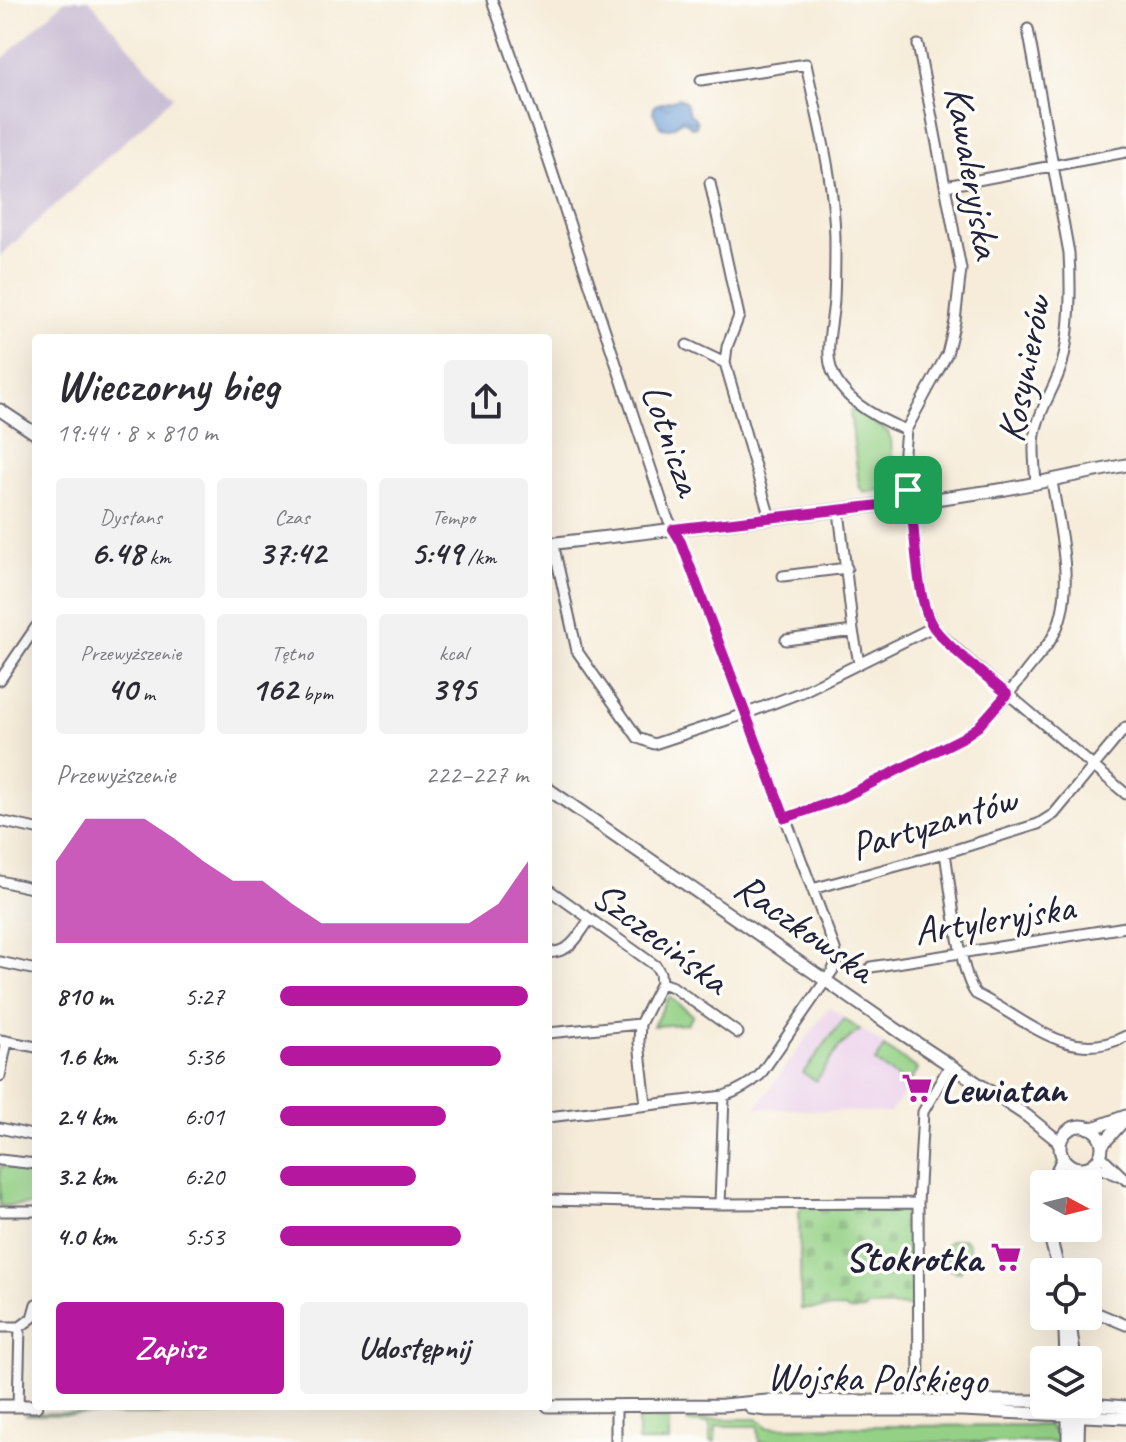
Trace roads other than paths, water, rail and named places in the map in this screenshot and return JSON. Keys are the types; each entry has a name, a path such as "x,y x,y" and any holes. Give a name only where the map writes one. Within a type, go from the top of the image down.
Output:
{"street":[{"name":"Lotnicza","path":"492,0 667,517 681,542 836,955 837,960 826,981"},
{"name":"Kosynierów","path":"1028,29 1069,253 1070,307 1062,362 1037,423 1034,443 1036,484"},
{"name":"Kawaleryjska","path":"908,490 903,462 906,430 947,354 955,321 961,269 918,45"},
{"path":"701,80 806,64 829,169 833,205 831,368 838,384 849,397 906,430"},
{"path":"946,186 1126,152"},
{"path":"710,183 739,316 727,347 725,363 770,518"},
{"path":"687,345 725,363"},
{"path":"0,410 32,431"},
{"path":"921,501 1036,484 1126,465"},
{"name":"Kosynierów","path":"785,818 840,799 962,738 978,727 1051,639 1064,602 1066,579 1052,481"},
{"path":"908,490 917,492 921,501 919,509 912,514 901,510 897,503 899,495 908,490"},
{"path":"552,543 897,503"},
{"path":"839,511 859,663"},
{"path":"912,514 923,603 933,627 1126,794"},
{"path":"552,551 577,651 638,738 654,744 802,692 933,627"},
{"path":"783,576 847,568"},
{"path":"786,640 853,631"},
{"path":"0,680 32,633"},
{"name":"Partyzantów","path":"812,889 1038,824 1054,814 1126,727"},
{"name":"Raczkowska","path":"552,792 1027,1116 1057,1140 1062,1152"},
{"path":"0,821 32,828"},
{"path":"945,853 962,954 971,988 976,994 1063,1043 1113,1042 1126,1036"},
{"path":"0,881 32,888"},
{"name":"Szczecińska","path":"552,892 656,966 661,983 673,987 738,1033"},
{"path":"552,953 569,948 590,919"},
{"name":"Artyleryjska","path":"871,967 1126,927"},
{"path":"0,962 32,969"},
{"path":"552,1117 724,1096 751,1083 760,1075 826,981"},
{"path":"646,1105 640,1024 661,983"},
{"path":"552,1033 640,1024"},
{"path":"0,1074 4,1040 32,1046"},
{"path":"919,1401 918,1203 923,1112 950,1065"},
{"path":"720,1204 724,1096"},
{"name":"Raczkowska","path":"1027,1116 1069,1130"},
{"path":"1088,1128 1126,1117"},
{"path":"1062,1152 1074,1167 1092,1165 1126,1117"},
{"path":"1056,1170 1065,1134 1081,1126 1097,1134 1101,1150 1125,1179"},
{"path":"0,1128 32,1135"},
{"path":"0,1160 32,1164"},
{"path":"1092,1165 1125,1179"},
{"path":"1071,1170 1074,1167"},
{"path":"552,1200 720,1204 918,1203"},
{"path":"0,1211 32,1211"},
{"path":"1102,1315 1126,1325"},
{"path":"0,1327 20,1327 32,1318"},
{"path":"18,1406 20,1327"},
{"name":"Wojska Polskiego","path":"552,1406 723,1405 767,1401 1030,1401"},
{"name":"Wojska Polskiego","path":"723,1405 767,1410 1030,1409"},
{"path":"1102,1405 1126,1407"},
{"path":"0,1406 32,1406"},
{"path":"616,1406 616,1442"},
{"name":"Wojska Polskiego","path":"1102,1414 1126,1418"},
{"path":"1068,1442 1072,1418"},
{"path":"1074,1418 1078,1442"}],"water":[{"path":"679,98 696,119 696,127 682,120 672,127 660,127 653,112 655,105"}],"place":[{"name":"Lewiatan","path":"917,1088"},
{"name":"Stokrotka","path":"1006,1257"}]}
